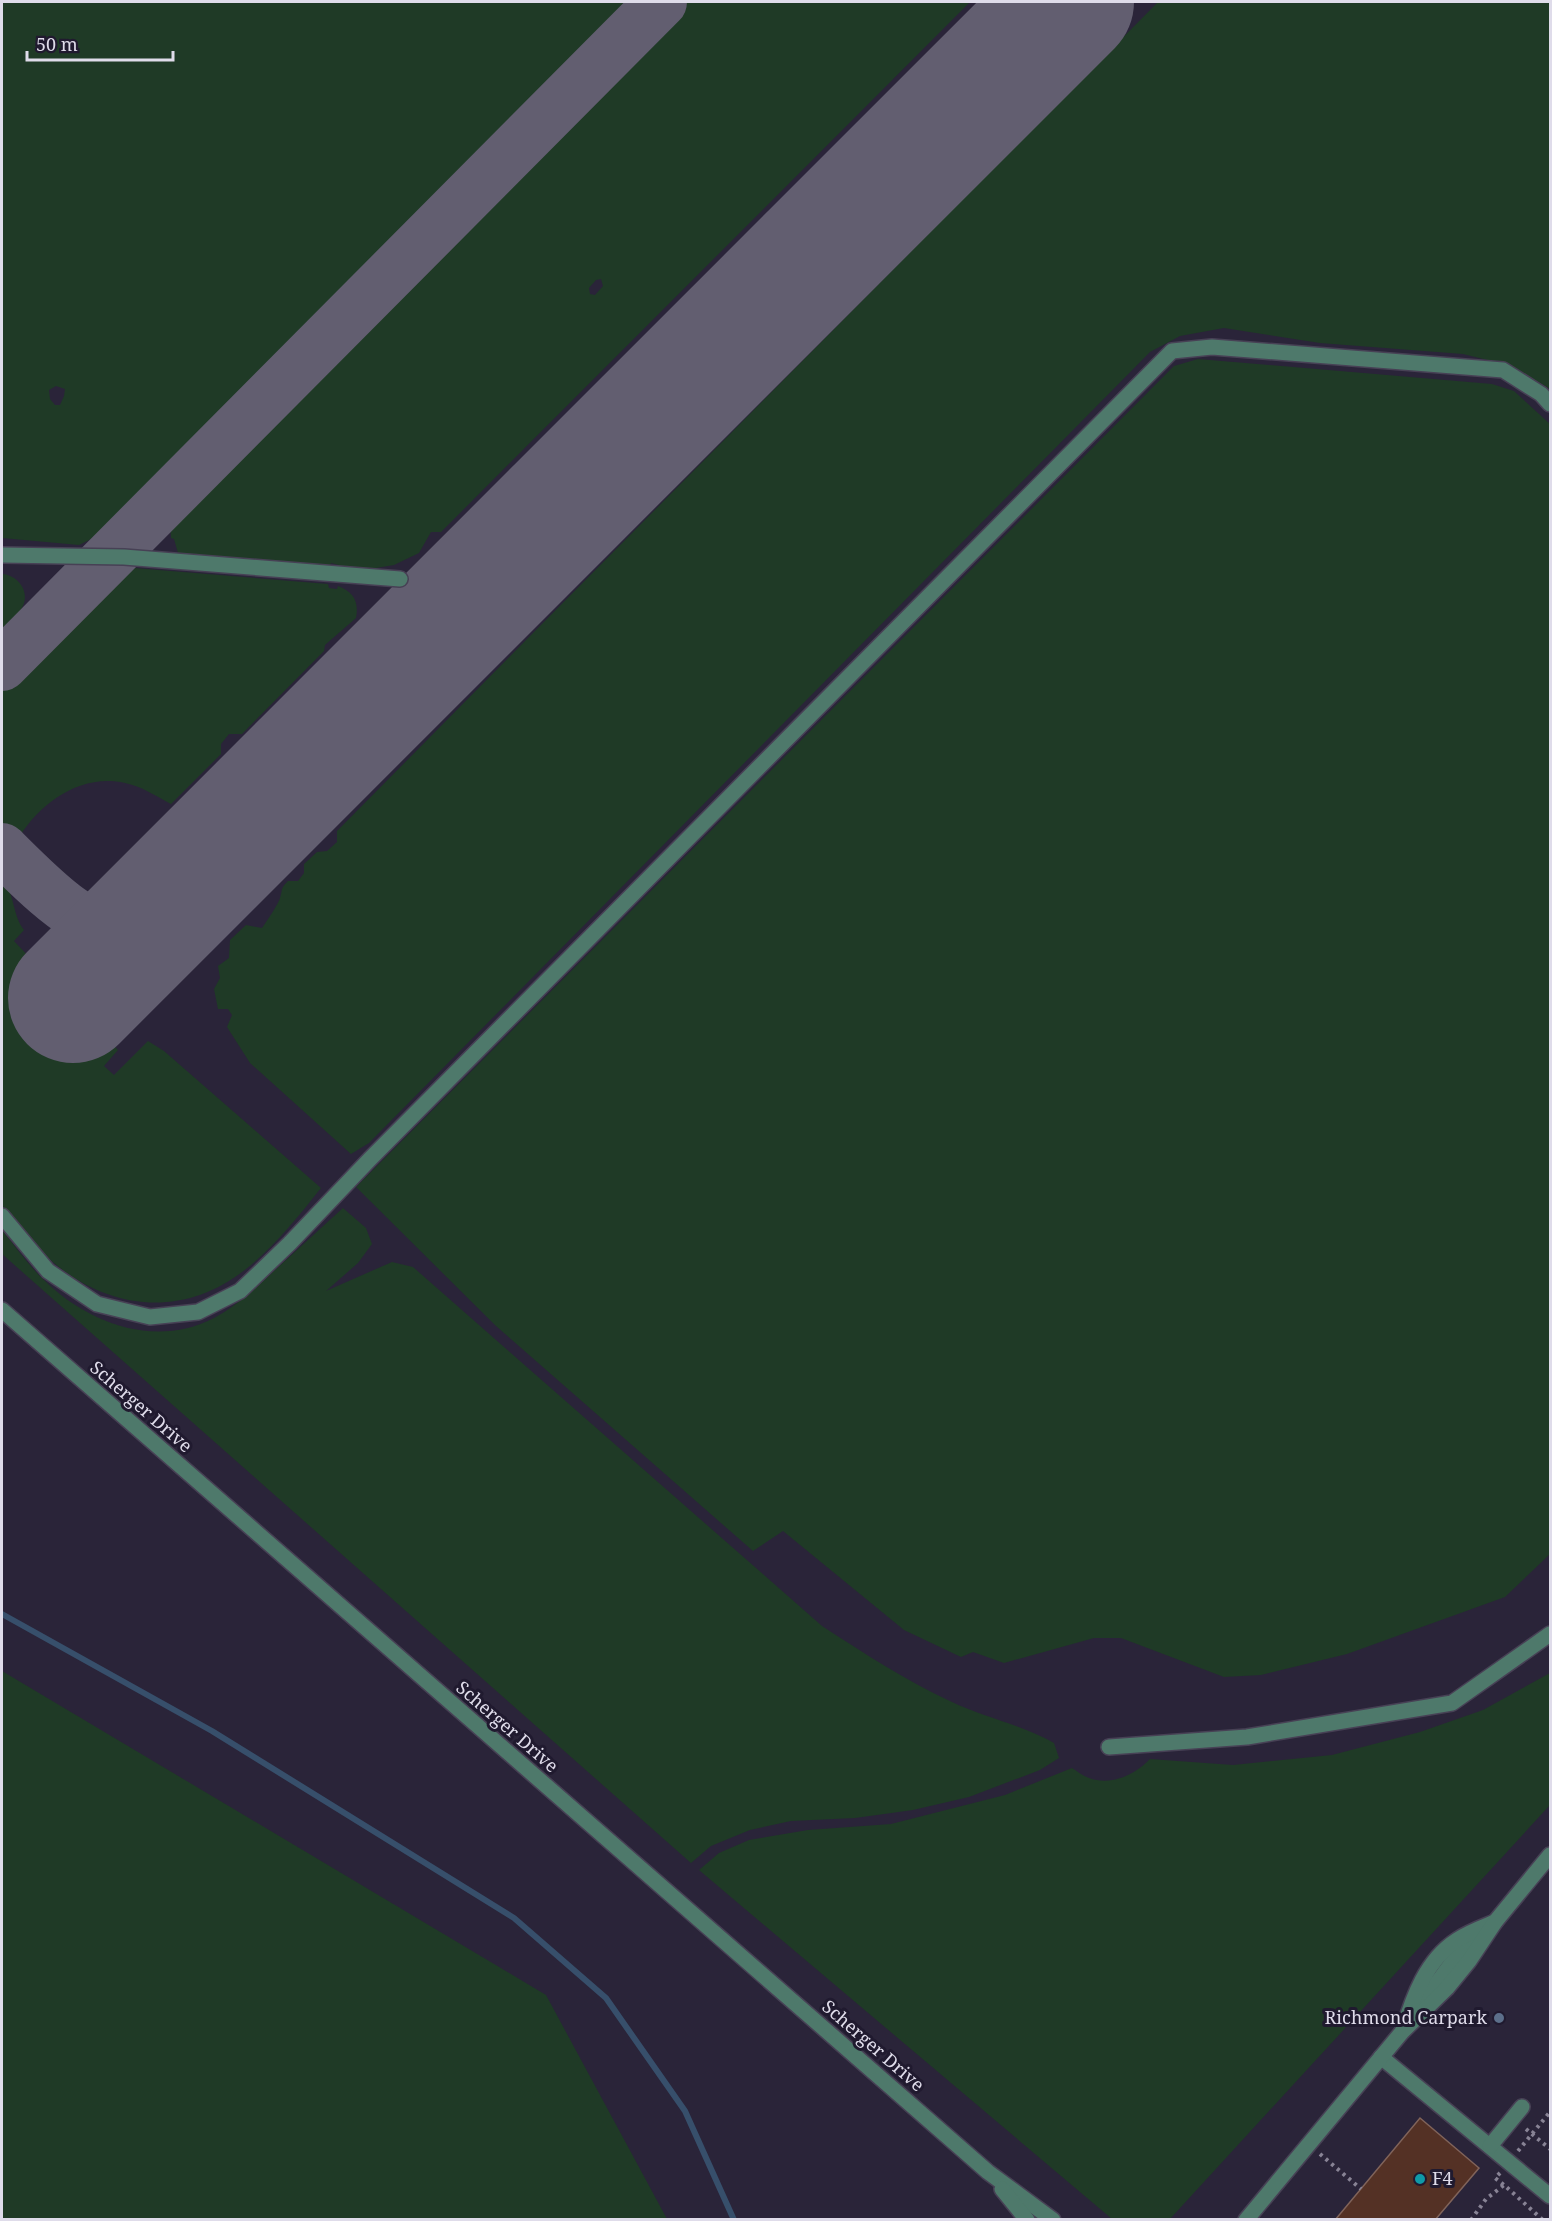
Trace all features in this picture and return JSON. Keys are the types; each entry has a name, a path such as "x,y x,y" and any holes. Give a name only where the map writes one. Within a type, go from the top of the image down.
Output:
{"street":[{"path":"2,1216 48,1271 97,1304 150,1317 198,1312 240,1291 1172,351 1212,346 1503,370 1541,394 1551,404"},
{"path":"2,555 124,557 400,579"},
{"name":"Scherger Drive","path":"2,1310 988,2172 1053,2220"},
{"path":"1109,1747 1247,1737 1452,1703 1551,1634"},
{"path":"1246,2220 1402,2032 1447,1988 1469,1961 1495,1922 1551,1855"},
{"path":"1402,2032 1418,1987 1440,1955 1456,1941 1495,1922"},
{"path":"1382,2057 1551,2196"},
{"path":"1490,2146 1518,2112"},
{"name":"Scherger Drive","path":"988,2172 1027,2220"}],"path":[{"path":"1518,2112 1551,2149"},
{"path":"1309,2145 1360,2189"},
{"path":"1471,2220 1486,2199 1504,2186 1543,2220"}],"green space":[{"path":"2,2 627,2 93,538 79,545 2,538","holes":["56,386 65,389 60,405 55,405 50,399 49,390"]},
{"path":"683,2 970,2 441,532 431,532 419,553 394,565 370,569 339,567 331,563 330,567 178,553 174,539 171,538 170,520 600,86 606,88 613,83 609,76","holes":["601,279 603,286 595,295 590,294 589,288 596,280"]},
{"path":"1158,2 1550,2 1550,389 1512,366 1463,354 1320,343 1224,328 1180,336 1150,352 369,1143 351,1154 250,1063 227,1027 232,1015 228,1009 218,1009 214,989 220,978 218,966 229,958 230,940 246,925 262,928 277,904 284,886 288,881 298,881 304,873 304,864 317,852 327,851 337,842 337,831"},
{"path":"1198,359 1492,384 1514,391 1550,424 1550,1554 1505,1597 1347,1654 1261,1675 1224,1677 1121,1638 1094,1638 1004,1663 973,1652 961,1657 904,1630 783,1531 753,1551 496,1326 356,1187 1174,366"},
{"path":"122,567 328,584 329,588 337,589 338,586 348,591 354,598 357,607 356,618 325,645 324,651 242,734 229,734 221,744 221,754 171,804 131,784 109,781 93,782 78,786 51,802 39,812 20,836 2,823 2,689"},
{"path":"2,574 18,581 25,596 20,611 2,629"},
{"path":"2,880 9,891 17,918 24,930 14,941 118,1050 104,1066 114,1075 148,1041 164,1051 321,1188 267,1251 219,1287 192,1298 163,1302 136,1301 108,1294 82,1282 57,1265 17,1225 2,1205"},
{"path":"343,1208 366,1228 372,1244 358,1263 326,1291 392,1262 413,1267 822,1626 935,1694 1054,1743 1059,1758 1040,1770 969,1797 913,1810 855,1818 791,1821 750,1830 711,1846 691,1863 2,1254 2,1230 37,1274 80,1308 123,1327 146,1331 169,1331 192,1327 231,1308"},
{"path":"2,1671 546,1995 667,2219 2,2219"},
{"path":"1550,1673 1550,1805 1170,2219 1112,2219 699,1870 719,1853 749,1840 808,1830 891,1824 1005,1795 1072,1768 1089,1778 1106,1781 1130,1774 1150,1759 1233,1765 1332,1755 1420,1732 1483,1710"}],"building":[{"name":"F4","path":"1420,2118 1479,2168 1435,2220 1335,2220"}],"waterway":[{"path":"2,1614 212,1731 514,1918 606,1998 685,2111 734,2220"}],"taxiway":[{"path":"2,665 661,2"},
{"path":"2,849 58,901 71,911 92,921 119,922 160,910"}],"runway":[{"path":"73,998 1069,2"}],"place":[{"name":"Richmond Carpark","path":"1499,2018"},
{"name":"F4","path":"1420,2179"}]}
